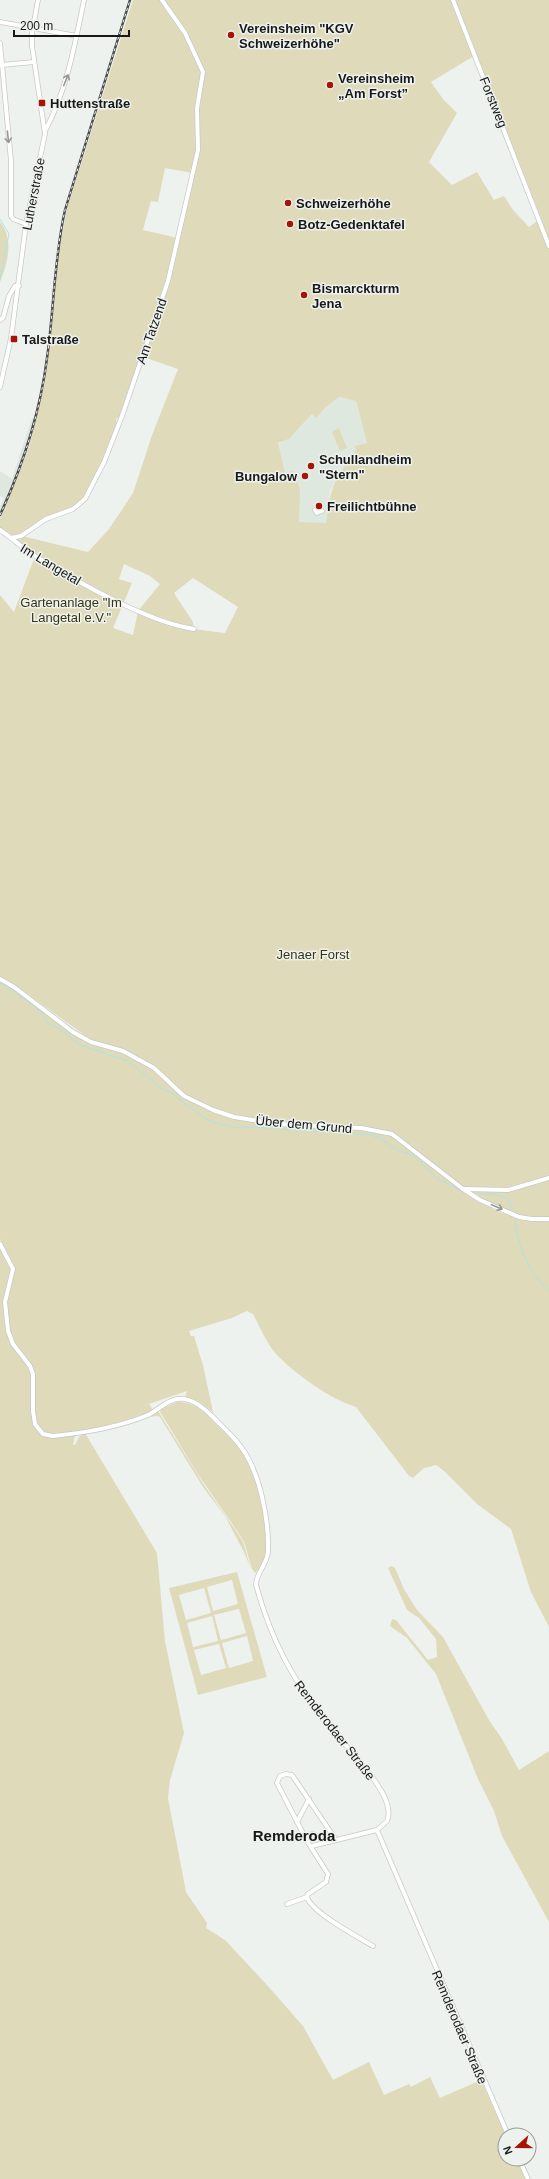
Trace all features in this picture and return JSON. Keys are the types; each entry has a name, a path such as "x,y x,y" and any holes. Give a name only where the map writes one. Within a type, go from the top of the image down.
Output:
{"street":[{"name":"Lutherstraße","path":"0,387 11,338 26,224 45,129 32,46 32,28 38,0"},
{"path":"45,129 54,113 69,74 84,0"},
{"name":"Am Tatzend","path":"11,538 21,536 46,519 80,505 92,487 104,462 148,340 179,238 198,150 197,108 204,72 188,38 162,0"},
{"name":"Forstweg","path":"453,0 549,246"},
{"path":"0,22 77,36"},
{"path":"0,43 10,161 11,216 13,220 26,224"},
{"path":"1,64 34,62"},
{"path":"0,320 3,318 9,296 15,286 19,286"},
{"path":"315,510 317,513 322,511"},
{"name":"Im Langetal","path":"0,530 35,556 124,604 156,619 194,629"},
{"name":"Über dem Grund","path":"0,979 14,987 73,1032 90,1042 123,1051 154,1068 184,1096 213,1110 234,1117 277,1124 361,1128 392,1134 463,1189 480,1200 519,1217 549,1219"},
{"path":"463,1189 508,1190 549,1178"},
{"name":"Remderodaer Straße","path":"0,1244 13,1269 5,1302 8,1331 13,1344 32,1370 33,1416 40,1432 53,1436 101,1428 145,1416 169,1402 182,1399 190,1401 202,1408 234,1438 246,1454 262,1499 267,1528 268,1558 256,1580 264,1610 278,1650 287,1667 329,1726 367,1770 380,1790 388,1810 389,1817 387,1821 377,1830 505,2127"},
{"path":"287,1904 307,1897 311,1891 326,1882 328,1874 305,1836 277,1783 277,1779 286,1774 292,1775 336,1840"},
{"path":"298,1822 309,1799"},
{"path":"312,1846 377,1830"},
{"path":"305,1836 312,1834 328,1842"},
{"path":"307,1897 310,1904 324,1916 373,1946"},
{"path":"523,2167 528,2179"}],"shaded area":[{"name":"Schullandheim \"Stern\"","path":"339,397 356,401 367,443 356,450 337,475 330,492 326,523 299,540 285,484 271,447 289,439 312,414 316,417"},
{"path":"32,418 37,419 30,444 0,519 0,506 4,498 0,496 0,471 12,479"}],"green space":[{"path":"133,0 451,0 474,56 431,82 443,99 457,113 429,162 452,185 477,172 494,200 504,196 513,210 529,227 541,218 455,0 549,0 549,1176 508,1187 492,1188 508,1191 549,1180 549,1218 526,1218 492,1204 492,1209 507,1215 533,1221 549,1222 549,1627 531,1592 511,1529 477,1504 436,1465 424,1468 413,1478 409,1476 356,1407 324,1392 293,1370 276,1354 269,1345 253,1314 247,1311 232,1318 189,1331 191,1336 194,1336 203,1365 213,1412 198,1401 185,1397 187,1391 149,1404 153,1410 144,1414 98,1428 65,1434 52,1434 42,1432 37,1423 31,1365 15,1343 10,1331 7,1302 15,1269 0,1239 0,982 13,988 85,1042 87,1037 15,985 0,977 0,595 14,612 35,556 15,539 22,536 88,552 109,529 133,493 152,435 178,369 143,357 169,282 200,150 200,135 192,173 165,168 158,202 151,201 143,230 178,238 148,340 128,391 121,416 116,419 117,425 101,466 91,486 78,504 18,536 12,535 0,529 0,519 30,444 45,382 59,252 67,208","holes":["339,397 356,401 367,443 355,446 356,450 342,469 334,484 326,523 299,522 300,490 294,471 285,473 278,443 289,439 312,414 316,418 325,408","124,564 150,576 160,584 138,611 133,635 113,628 132,583 119,579","193,578 238,607 225,633 194,629 193,622 174,593"]},
{"path":"0,222 7,236 8,251 0,282"},
{"path":"339,428 347,448 340,451 332,432"},
{"path":"0,1248 12,1269 4,1301 4,1317 7,1332 32,1374 34,1425 37,1431 46,1436 75,1436 73,1445 75,1445 79,1437 85,1433 157,1553 165,1641 184,1733 170,1780 168,1798 186,1892 207,1923 206,1928 225,1940 303,2026 333,2080 369,2062 384,2095 409,2084 411,2087 430,2077 440,2098 481,2080 502,2127 497,2127 497,2167 521,2167 526,2179 0,2179"},
{"path":"177,1402 189,1403 204,1412 235,1443 249,1464 262,1502 268,1542 265,1558 255,1573 252,1569 244,1542 197,1473 159,1410"},
{"path":"158,1411 204,1485 243,1542 251,1569 244,1552 225,1516 203,1487 160,1417 149,1417"},
{"path":"391,1566 395,1568 404,1589 417,1610 443,1637 489,1720 502,1739 519,1770 549,1751 549,1922 502,1836 494,1811 478,1779 436,1674 407,1638 390,1626 392,1619 396,1620 428,1660 437,1657 436,1639 419,1618 407,1610 388,1568"},
{"path":"237,1572 267,1677 198,1695 169,1588","holes":["232,1580 238,1604 213,1611 207,1587","204,1588 211,1613 186,1620 179,1595","239,1609 246,1633 221,1640 214,1615","212,1616 218,1641 193,1647 187,1623","247,1636 253,1661 229,1668 222,1643","219,1644 226,1668 201,1675 194,1650"]}],"waterway":[{"path":"0,219 9,234 0,279"},
{"path":"0,983 33,1005 41,1012 46,1022 60,1029 80,1045 128,1061 161,1088 170,1092 209,1121 238,1128 254,1127 371,1135 382,1139 390,1146 402,1152 411,1154 438,1179 465,1193"},
{"path":"479,1194 493,1194 507,1198 513,1210"},
{"path":"515,1220 519,1240 525,1258 535,1275 549,1290"}],"railway":[{"path":"0,515 30,438 40,399 47,358 56,265 65,210 130,0"}],"place":[{"name":"Vereinsheim \"KGV Schweizerhöhe\"","path":"231,35"},
{"name":"Vereinsheim „Am Forst”","path":"330,85"},
{"name":"Huttenstraße","path":"42,103"},
{"name":"Schweizerhöhe","path":"288,203"},
{"name":"Botz-Gedenktafel","path":"290,224"},
{"name":"Bismarckturm Jena","path":"304,295"},
{"name":"Talstraße","path":"14,339"},
{"name":"Schullandheim \"Stern\"","path":"311,466"},
{"name":"Bungalow","path":"305,476"},
{"name":"Freilichtbühne","path":"319,506"}],"district":[{"name":"Remderoda","path":"294,1836"}],"park label":[{"name":"Gartenanlage \"Im Langetal e.V.\"","path":"71,610"},
{"name":"Jenaer Forst","path":"313,954"}]}
